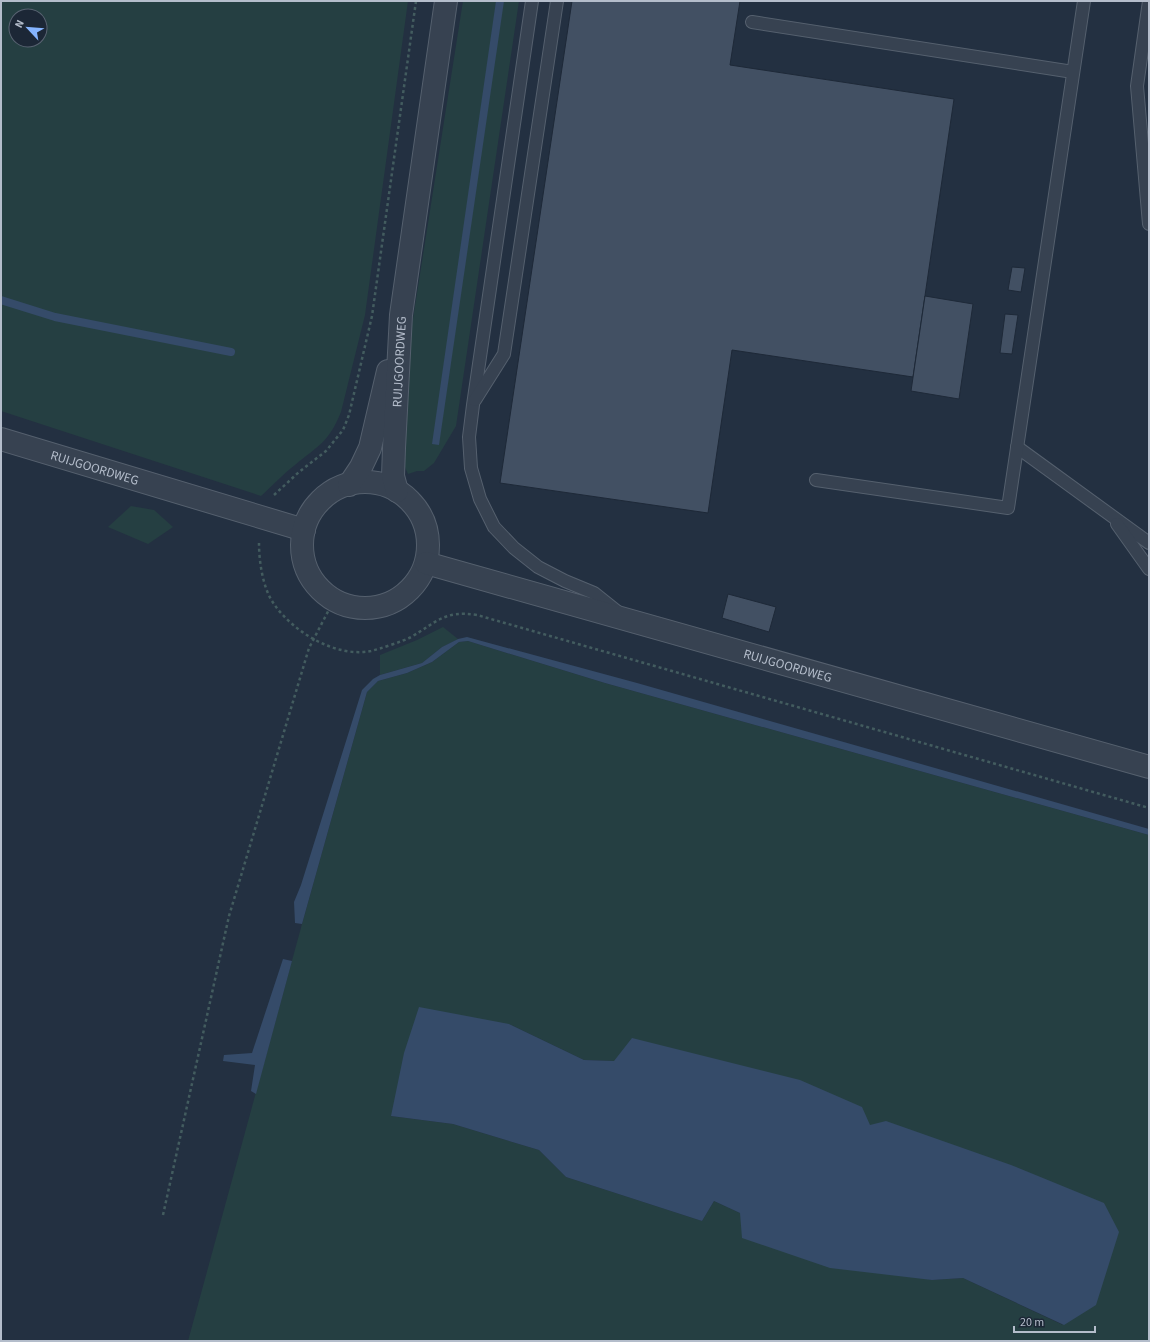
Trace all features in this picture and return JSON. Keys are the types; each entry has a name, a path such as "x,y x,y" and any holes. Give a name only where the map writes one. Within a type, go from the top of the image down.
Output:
{"street":[{"path":"401,315 446,1"},
{"name":"RUIJGOORDWEG","path":"349,485 361,467 370,448 401,315"},
{"name":"RUIJGOORDWEG","path":"397,491 393,476 401,315"},
{"name":"RUIJGOORDWEG","path":"1,439 304,530"},
{"path":"366,482 382,485 397,491 410,501 420,515 427,536 428,547 426,563 419,578 409,591 381,606 365,608 349,606 334,600 321,590 311,578 305,563 303,547 304,530 311,515 320,502 334,491 349,485 366,482"},
{"name":"RUIJGOORDWEG","path":"426,563 1149,767"}],"lane":[{"path":"532,1 473,405 469,437 471,468 480,499 494,527 514,548 538,567 565,581 594,593 630,621"},
{"path":"473,405 504,354 557,1"},
{"path":"816,480 1008,508 1084,1"},
{"path":"1149,1 1137,86 1149,224"},
{"path":"752,22 1073,72"},
{"path":"1017,447 1149,543"},
{"path":"1111,515 1149,569"}],"path":[{"path":"416,1 372,316 349,415 343,430 326,451 299,472 272,498 259,535 259,559 267,589 273,604 292,625 314,639 332,647 352,652 370,651 410,637 442,617 464,613 477,615 1149,808"},
{"path":"163,1215 229,916 309,648 334,600"}],"green space":[{"path":"1,1 408,1 365,315 341,412 337,422 322,443 286,472 261,496 1,411"},
{"path":"463,1 519,1 456,426 434,463 424,471 417,471 408,474 402,461 412,325"},
{"path":"131,506 154,510 173,527 148,544 108,527"},
{"path":"443,627 458,639 442,647 422,663 380,675 380,655 417,640"},
{"path":"468,641 605,683 1149,835 1149,1341 188,1341 367,692 378,681 407,673 432,662 459,642","holes":["509,1024 584,1060 614,1061 870,1125 1063,1325 963,1278 931,1280 740,1213 714,1201 702,1221 566,1177 539,1150 453,1124 391,1116"]}],"water":[{"path":"496,1 504,1 439,445 432,444"},
{"path":"467,637 637,683 1149,829 1149,835 605,683 468,641 459,642 432,662 407,673 378,681 367,692 302,924 295,923 294,902 301,885 362,690 373,679 380,675 422,663 442,647 458,639"},
{"path":"283,959 292,961 256,1094 251,1091 255,1065 223,1061 224,1055 252,1053"},
{"path":"419,1007 509,1024 584,1060 614,1061 632,1038 800,1080 862,1107 870,1125 886,1121 1011,1165 1104,1203 1119,1232 1096,1305 1064,1325 963,1278 932,1280 830,1268 742,1238 740,1213 714,1201 702,1221 566,1177 539,1150 453,1124 391,1116 404,1053"}],"building":[{"path":"572,1 740,1 730,65 954,99 913,377 732,350 708,513 500,483"},
{"path":"1012,267 1025,268 1021,292 1008,290"},
{"path":"925,296 973,304 959,399 911,391"},
{"path":"1005,314 1018,315 1012,354 1000,353"},
{"path":"728,594 776,607 769,632 722,618"}],"waterway":[{"path":"1,300 55,317 231,352"}]}
